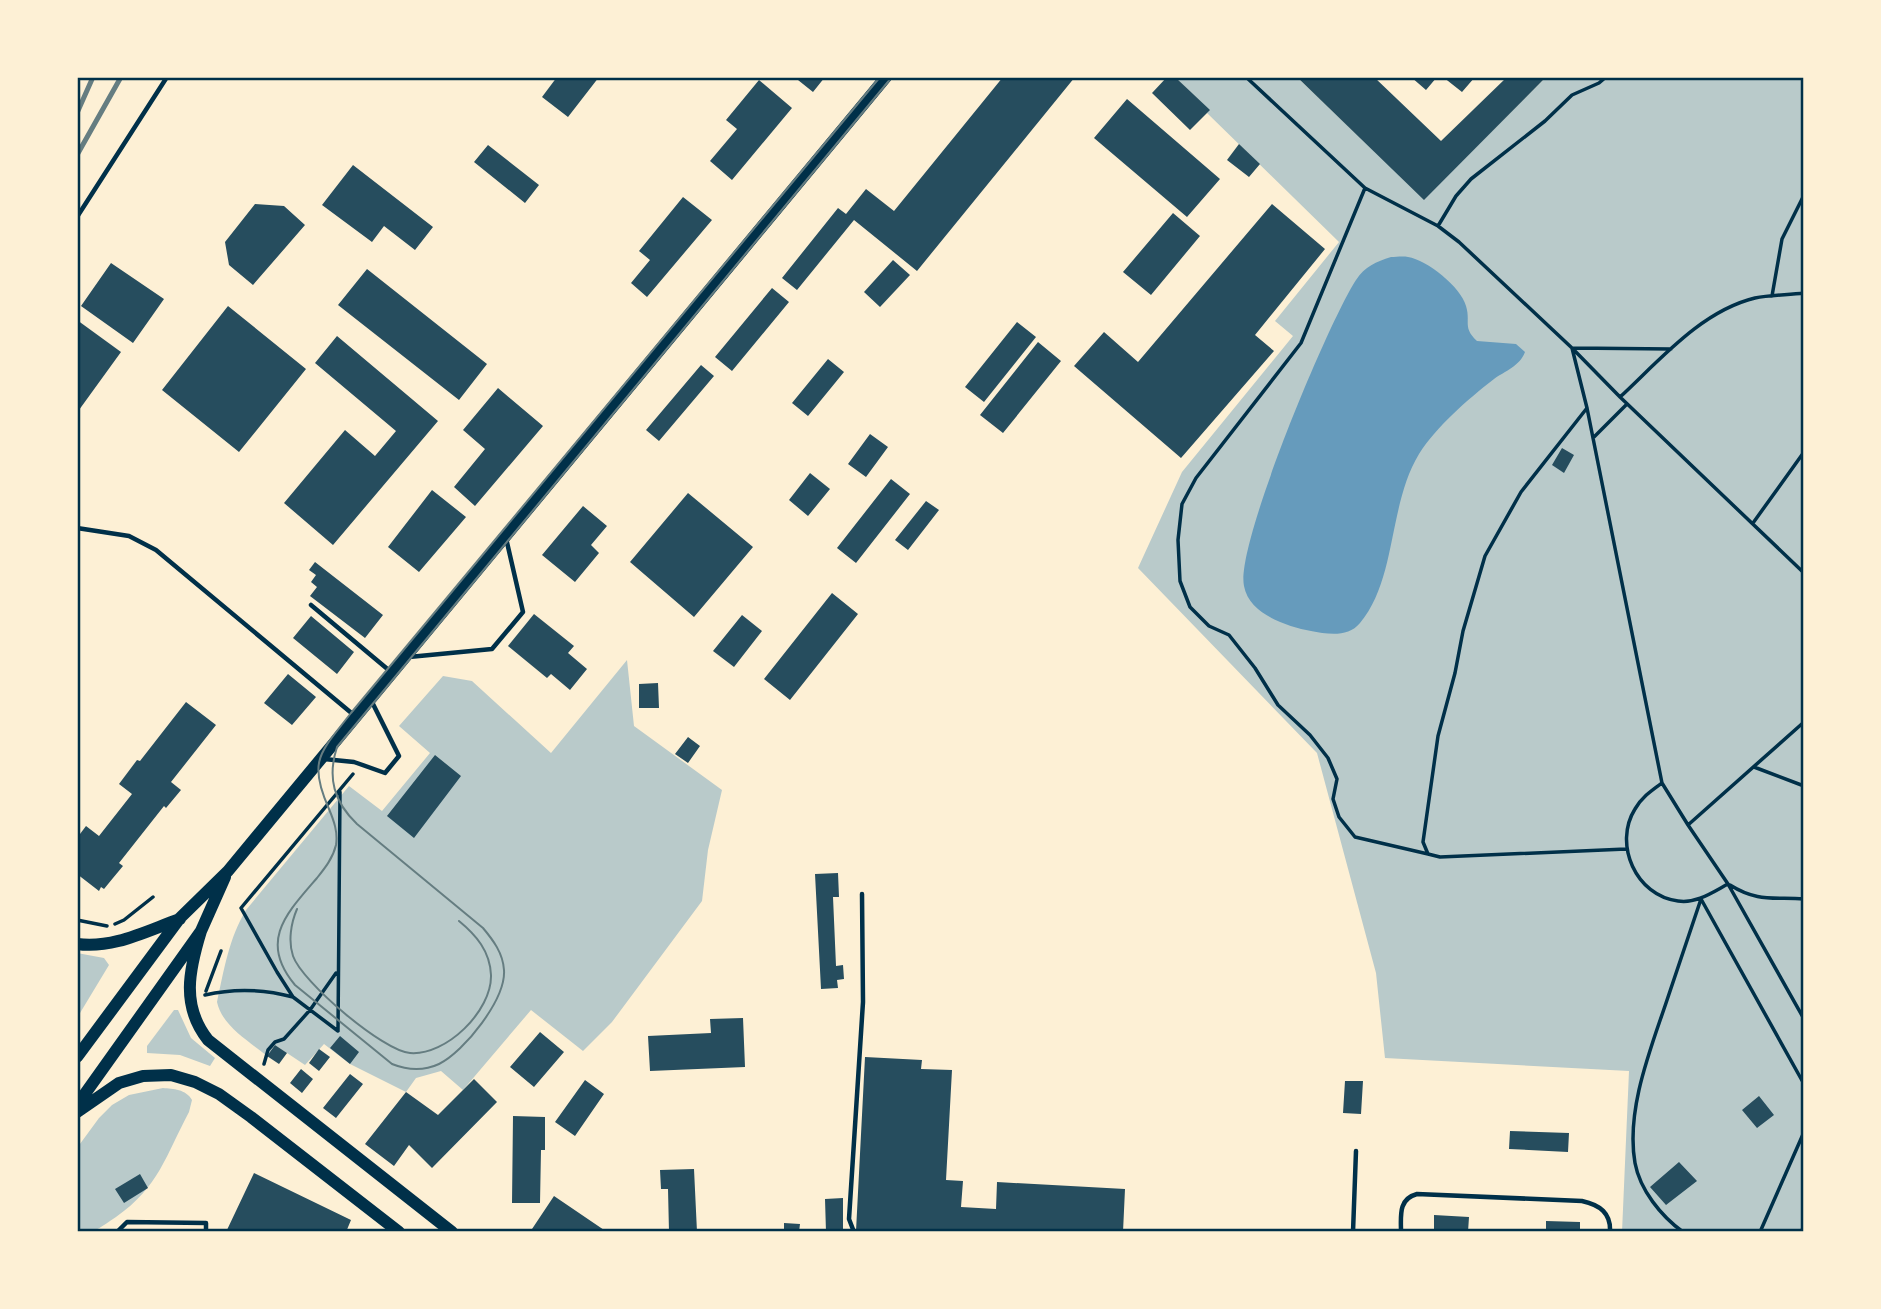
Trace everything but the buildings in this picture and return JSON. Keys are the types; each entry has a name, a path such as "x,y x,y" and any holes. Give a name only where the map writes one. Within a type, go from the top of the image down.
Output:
{"main road":[{"path":"77,1056 180,918 228,871 886,77"},
{"path":"228,871 201,931 192,960 190,1004 200,1030 208,1040 452,1232"},
{"path":"77,944 102,945 122,940 180,918"},
{"path":"77,1105 201,931"},
{"path":"77,1112 119,1083 143,1076 171,1075 195,1082 219,1094 251,1117 399,1232"}],"lane":[{"path":"77,216 167,77"},
{"path":"77,528 129,536 156,550 355,716"},
{"path":"404,657 492,649 516,621 523,612 505,536"},
{"path":"311,605 392,672"},
{"path":"320,759 361,764 385,773 399,756 370,698"},
{"path":"854,1232 849,1219 863,1002 862,894"},
{"path":"1353,1232 1356,1151"},
{"path":"1401,1232 1402,1206 1409,1196 1417,1194 1582,1201 1601,1208 1607,1214 1611,1222 1610,1232"},
{"path":"117,1232 127,1222 140,1222 206,1223 206,1232"}],"path":[{"path":"1247,77 1365,188 1438,226 1572,348 1804,573"},
{"path":"1438,226 1456,196 1471,179 1545,121 1572,95 1606,77"},
{"path":"1365,188 1301,343 1196,478 1182,504 1178,540 1180,581 1190,607 1209,626 1229,635 1255,668 1278,705 1310,735 1328,758 1336,779 1334,799 1339,817 1355,837 1440,857 1626,849"},
{"path":"1772,296 1782,239 1804,195"},
{"path":"1620,397 1671,349 1713,317 1753,299 1804,293"},
{"path":"1572,348 1671,349"},
{"path":"1572,348 1587,408 1662,783 1728,884 1804,1019"},
{"path":"1593,438 1627,404"},
{"path":"1428,854 1423,842 1424,829 1438,736 1463,631 1486,556 1521,492 1587,408"},
{"path":"1753,523 1804,452"},
{"path":"1688,825 1804,722"},
{"path":"340,789 338,1031 293,997 241,908 340,789 361,764"},
{"path":"1754,767 1804,786"},
{"path":"1662,783 1646,794 1634,810 1627,829 1626,849 1632,867 1643,884 1659,895 1678,902 1701,899 1728,884"},
{"path":"1728,884 1757,898 1804,899"},
{"path":"77,920 112,926 153,897"},
{"path":"1701,899 1804,1084"},
{"path":"1683,1232 1654,1203 1637,1173 1634,1161 1635,1112 1646,1062 1701,899"},
{"path":"206,1003 205,995 221,951"},
{"path":"254,1056 264,1064 268,1050 275,1042 284,1039 310,1010 337,972"},
{"path":"205,995 245,990 269,991 293,997"},
{"path":"1760,1232 1804,1132"},
{"path":"1798,1232 1804,1229"}],"shaded area":[{"path":"1175,77 1297,77 1424,199 1546,77 1554,80 1557,77 1804,77 1804,1232 1622,1232 1629,1071 1385,1058 1376,973 1317,753 1138,568 1182,472 1293,336 1275,321 1339,242 1207,113 1209,110"},
{"path":"627,660 634,726 722,790 708,850 702,901 612,1022 583,1051 531,1010 463,1090 441,1071 416,1078 406,1092 350,1064 324,1044 305,1065 275,1045 267,1056 230,1026 217,1002 231,943 246,910 349,786 382,811 430,753 399,726 443,676 472,681 551,753"},
{"path":"77,953 104,958 109,965 77,1018"},
{"path":"174,1010 178,1010 191,1038 215,1058 210,1066 180,1055 147,1053 147,1046"},
{"path":"163,1088 183,1092 192,1100 189,1112 160,1169 131,1206 102,1227 77,1232 77,1148 112,1105 129,1095"}],"water":[{"path":"1391,257 1416,259 1450,283 1463,299 1468,328 1477,341 1516,344 1525,352 1516,365 1494,379 1453,414 1419,454 1402,496 1380,585 1372,605 1360,623 1350,631 1337,634 1301,629 1270,617 1253,604 1244,586 1245,563 1268,482 1286,433 1343,303 1363,271"}],"tram line":[{"path":"880,77 351,713 320,757 319,779 335,827 336,845 326,867 287,916 278,941 279,955 284,969 295,985 392,1064 404,1068 427,1068 449,1058 460,1048 482,1023 498,995 503,982 502,958 483,928 349,816 338,798 333,779 337,747 892,77"},
{"path":"297,909 290,938 293,956 300,968 327,998 363,1028 382,1041 410,1053 424,1052 452,1039 464,1029 484,1003 491,975 488,958 476,938 459,921"}],"railway":[{"path":"77,113 93,77"},
{"path":"77,155 121,77"}]}
